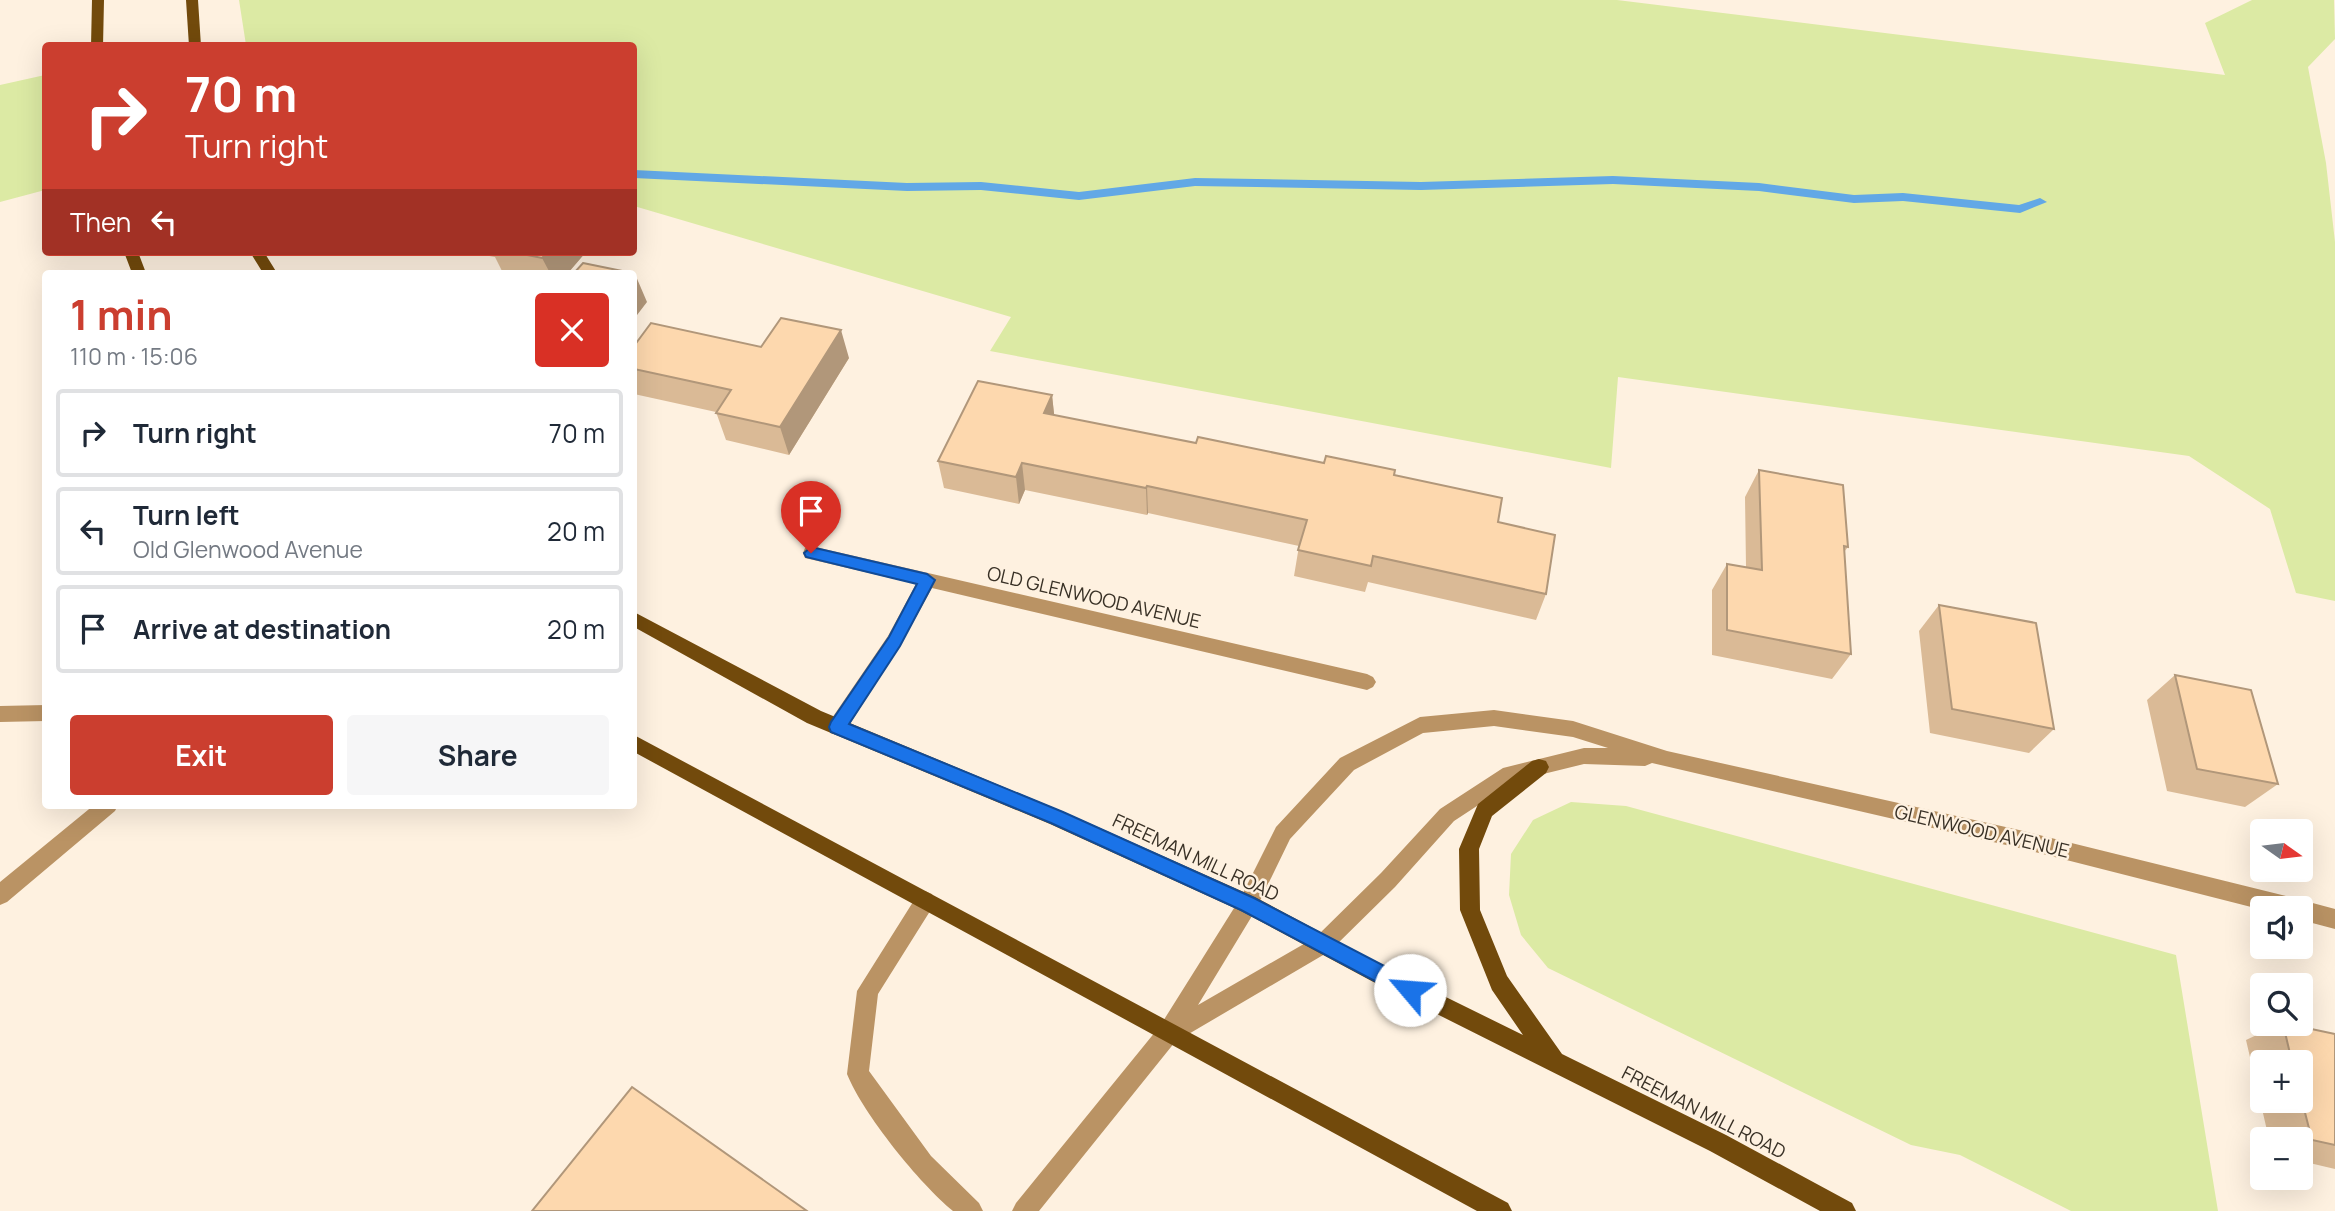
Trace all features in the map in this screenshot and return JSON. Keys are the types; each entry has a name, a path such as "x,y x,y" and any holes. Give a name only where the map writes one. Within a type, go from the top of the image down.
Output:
{"main road":[{"path":"97,42 98,0"},
{"path":"192,0 195,42"},
{"name":"FREEMAN MILL ROAD","path":"637,621 814,717 1057,818 1248,904 1322,944 1718,1143 1844,1211"},
{"path":"637,745 1168,1034 1500,1211"},
{"path":"1539,766 1485,810 1469,849 1470,909 1499,983 1555,1061"}],"street":[{"name":"OLD GLENWOOD AVENUE","path":"811,553 1367,682"},
{"path":"837,727 894,641 927,580"},
{"path":"0,714 42,713"},
{"name":"GLENWOOD AVENUE","path":"1168,1034 1248,904 1283,833 1347,764 1420,724 1494,718 1573,729 1667,759 2019,838 2250,897"},
{"name":"GLENWOOD AVENUE","path":"1168,1034 1322,944 1388,880 1447,815 1510,774 1584,756 1667,759"},
{"path":"0,895 103,809"},
{"path":"925,901 868,991 858,1074 908,1146 949,1194 971,1211"},
{"path":"2313,913 2335,919"},
{"path":"1024,1211 1168,1034"}],"green space":[{"path":"239,0 1617,0 2225,75 2205,23 2252,0 2334,0 2335,39 2308,67 2326,163 2335,242 2335,601 2296,593 2270,509 2189,456 1618,377 1611,468 990,351 1011,317 637,207 637,42 246,42"},
{"path":"42,76 42,191 0,202 0,85"},
{"path":"1571,802 1626,806 2176,955 2218,1211 2071,1211 1960,1155 1911,1145 1548,968 1521,935 1509,895 1511,854 1533,820"}],"building":[{"path":"583,263 617,270 577,270"},
{"path":"781,318 841,330 780,427 716,413 731,390 637,370 637,342 651,323 761,347"},
{"path":"978,381 1052,395 1044,413 1196,443 1198,437 1324,463 1326,456 1395,470 1394,475 1502,498 1498,522 1555,535 1546,594 1373,556 1371,566 1298,550 1307,520 1022,463 1016,477 938,461"},
{"path":"1759,470 1843,485 1851,654 1727,630 1727,564 1762,570"},
{"path":"1939,605 2036,623 2054,729 1952,709"},
{"path":"2175,675 2251,690 2278,784 2197,769"},
{"path":"2313,1029 2335,1034 2335,1145 2313,1140 2313,1127 2309,1127 2305,1113 2313,1113 2313,1050 2289,1050 2286,1036 2313,1036"},
{"path":"632,1087 807,1211 532,1211"}],"waterway":[{"path":"637,174 907,187 981,186 1079,196 1195,182 1421,186 1613,180 1759,187 1854,199 1903,197 2020,209 2040,202"}],"route":[{"path":"811,553 927,580 894,641 837,727 1057,818 1248,904 1410,990"}]}
